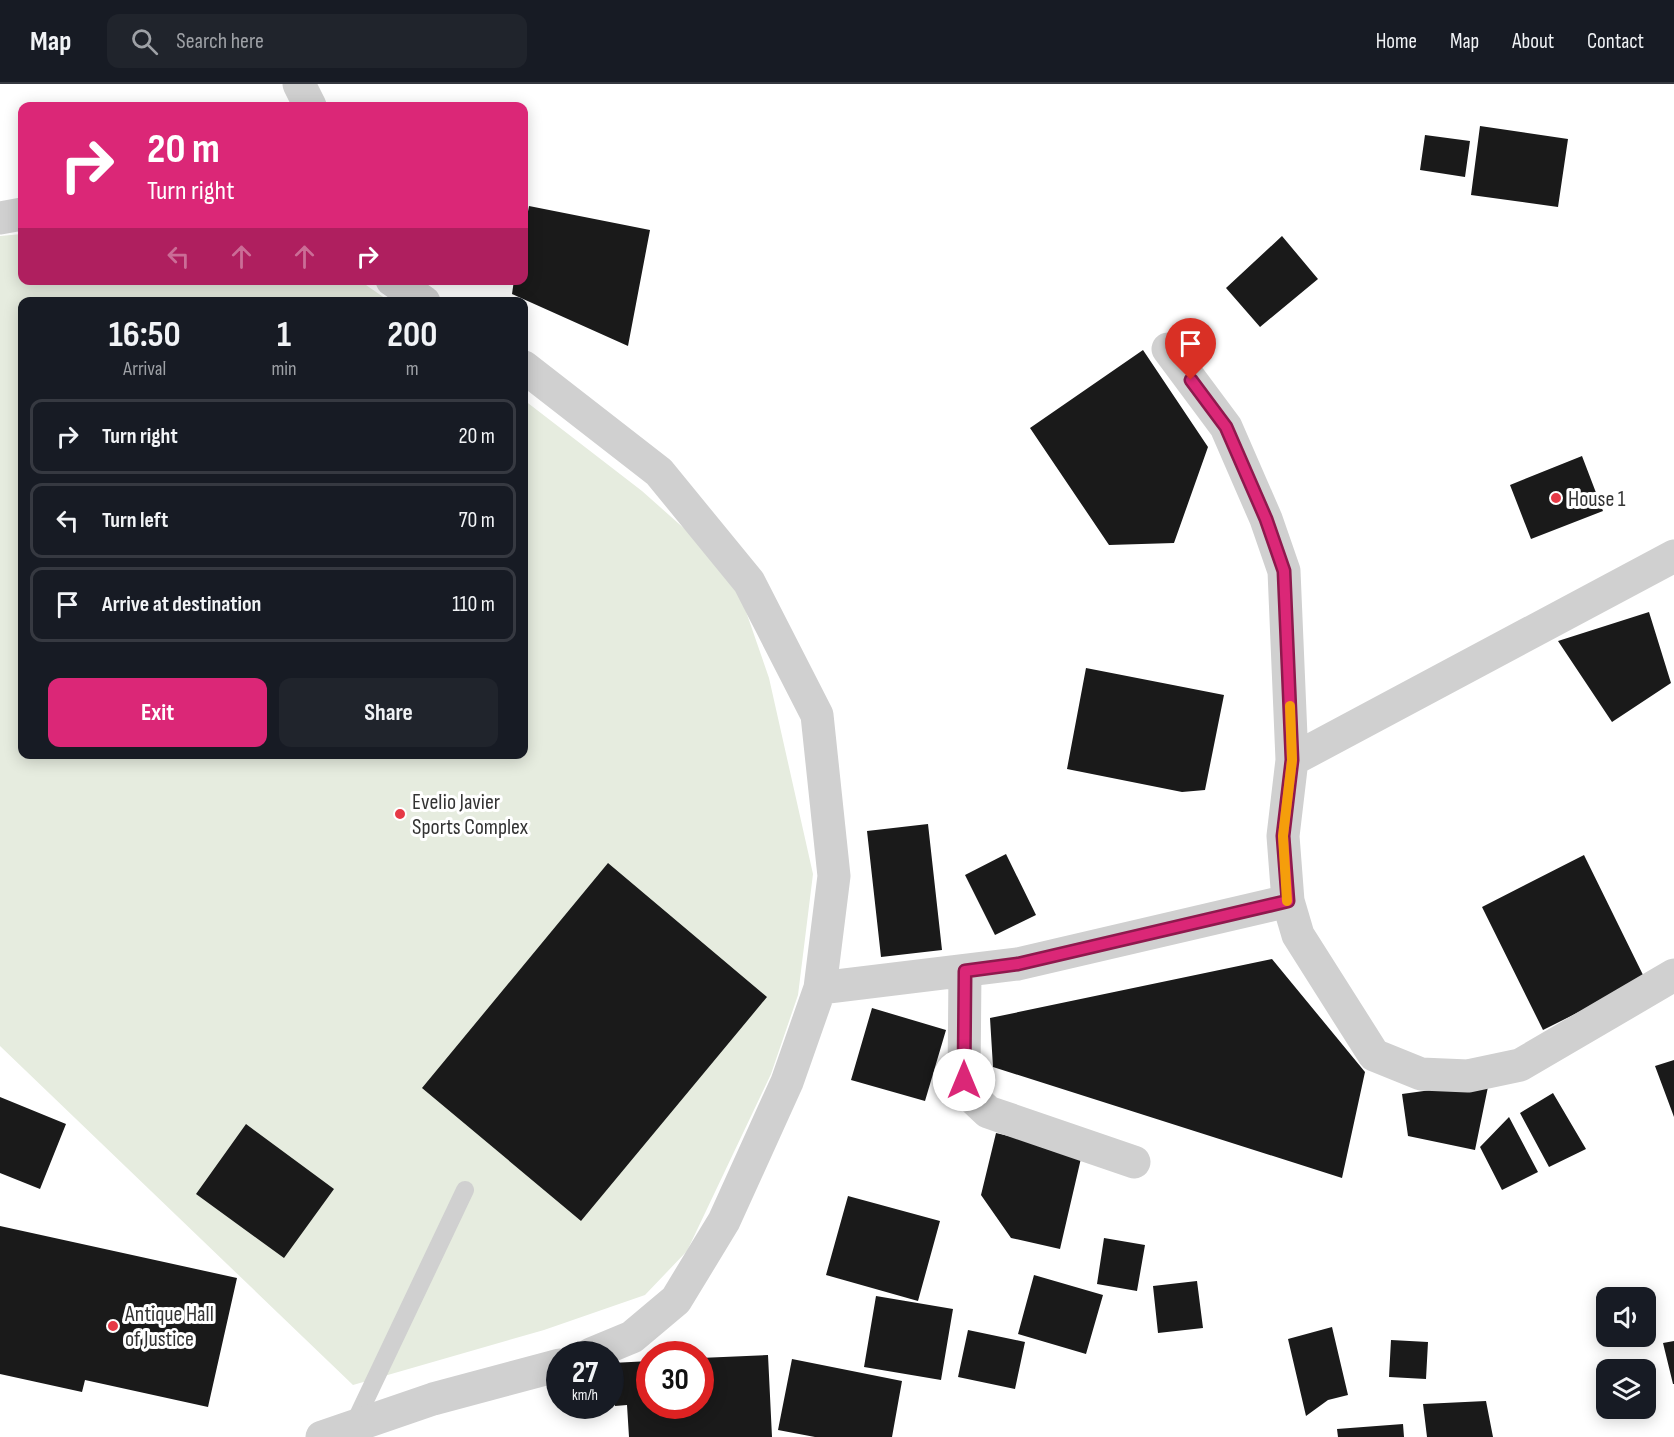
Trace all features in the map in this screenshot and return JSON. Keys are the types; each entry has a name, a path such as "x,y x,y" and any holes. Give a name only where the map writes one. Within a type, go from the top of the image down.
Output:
{"street":[{"path":"299,84 308,102"},
{"path":"0,218 18,215"},
{"path":"399,285 417,297"},
{"path":"1168,349 1226,427 1266,519 1284,571 1292,760 1283,836 1288,901 1298,935 1374,1055 1422,1074 1468,1076 1520,1065 1674,975"},
{"path":"528,370 659,472 749,582 817,715 834,876 820,988 787,1082 724,1221 676,1300 632,1337 622,1341"},
{"path":"1292,760 1674,556"},
{"path":"820,988 1018,964 1288,901"},
{"path":"965,971 964,1080 971,1096 988,1112 1134,1162"},
{"path":"322,1437 434,1399 546,1369"}],"lane":[{"path":"353,1426 465,1191"}],"shaded area":[{"name":"Evelio Javier Sports Complex","path":"18,234 18,285 366,285 383,297 18,297 18,759 528,759 528,403 642,491 732,571 769,678 813,874 798,995 771,1074 687,1251 645,1295 544,1330 353,1385 0,1046 0,236"}],"building":[{"path":"1480,126 1568,139 1558,207 1471,195"},
{"path":"1425,135 1470,141 1465,177 1420,170"},
{"path":"529,206 650,230 628,346 528,301 528,297 512,294 513,285 528,285"},
{"path":"1282,236 1318,279 1260,327 1226,288"},
{"path":"1143,350 1208,447 1174,543 1109,545 1030,428"},
{"name":"House 1","path":"1582,456 1603,511 1531,539 1510,485"},
{"path":"1649,612 1671,683 1612,722 1558,641"},
{"path":"1086,668 1224,695 1205,790 1182,792 1067,769"},
{"path":"928,824 942,950 881,957 867,831"},
{"path":"1006,854 1036,915 995,935 965,875"},
{"path":"1584,855 1645,979 1543,1030 1482,907"},
{"path":"608,863 767,997 581,1221 422,1088"},
{"path":"1272,959 1365,1072 1342,1178 993,1067 990,1018"},
{"path":"872,1008 946,1030 925,1101 851,1080"},
{"path":"1674,1060 1674,1117 1655,1066"},
{"path":"1489,1082 1475,1150 1408,1136 1402,1094"},
{"path":"1553,1093 1586,1149 1549,1167 1520,1113"},
{"path":"0,1097 66,1124 40,1189 0,1173"},
{"path":"1509,1117 1538,1172 1502,1190 1480,1147"},
{"path":"246,1124 334,1189 284,1258 196,1194"},
{"path":"996,1133 1082,1154 1060,1249 1011,1238 981,1195"},
{"path":"848,1196 940,1221 918,1301 826,1275"},
{"name":"Antique Hall of Justice","path":"0,1226 237,1278 208,1407 85,1380 82,1392 0,1374"},
{"path":"1104,1238 1145,1245 1137,1291 1097,1284"},
{"path":"1034,1275 1103,1295 1086,1354 1018,1334"},
{"path":"1197,1281 1203,1328 1158,1333 1153,1286"},
{"path":"876,1296 953,1309 941,1380 864,1367"},
{"path":"1332,1327 1348,1395 1328,1400 1306,1416 1288,1339"},
{"path":"968,1330 1025,1342 1015,1389 958,1377"},
{"path":"1391,1340 1428,1342 1426,1379 1389,1377"},
{"path":"1674,1341 1674,1384 1673,1384 1663,1343"},
{"path":"768,1355 772,1437 629,1437 627,1405 624,1405 624,1362 636,1362 636,1419 714,1419 714,1357"},
{"path":"792,1359 902,1381 892,1437 815,1437 778,1430"},
{"path":"1486,1401 1493,1437 1427,1437 1423,1404"},
{"path":"1403,1424 1404,1437 1338,1437 1337,1429"}],"slow traffic":[{"path":"1287,901 1283,836 1292,760 1290,706"}],"place":[{"name":"House 1","path":"1556,498"},
{"name":"Evelio Javier Sports Complex","path":"400,814"},
{"name":"Antique Hall of Justice","path":"113,1326"}],"route":[{"path":"964,1080 965,971 1018,964 1288,901 1283,836 1292,760 1284,571 1266,519 1226,427 1191,380"}]}
